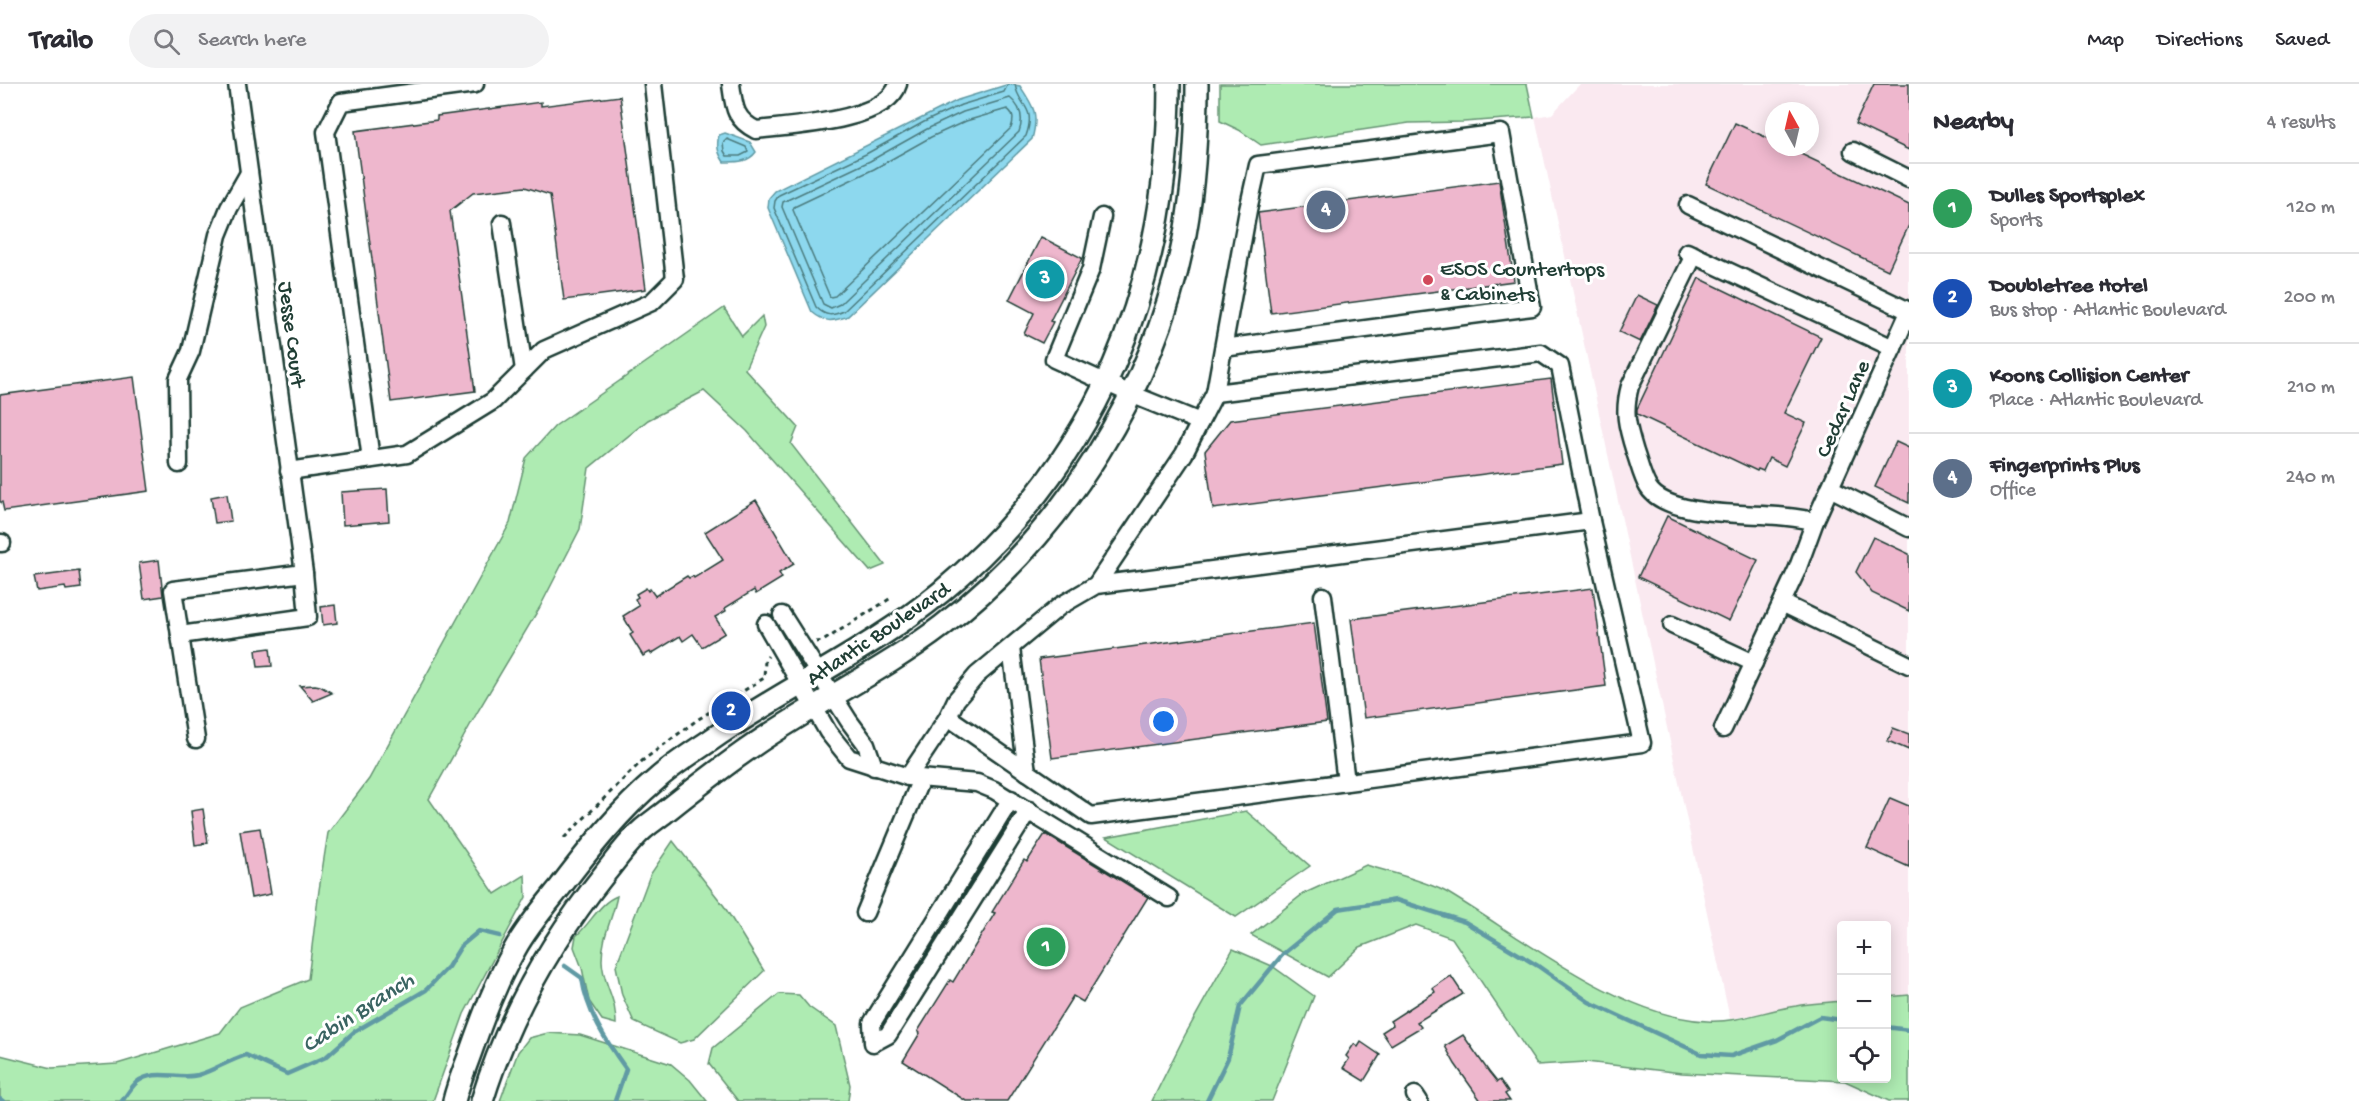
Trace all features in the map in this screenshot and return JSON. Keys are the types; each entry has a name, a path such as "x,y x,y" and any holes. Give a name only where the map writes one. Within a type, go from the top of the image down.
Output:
{"main road":[{"name":"Atlantic Boulevard","path":"454,1101 489,1001 515,948 603,832 658,778 722,733 908,617 941,592 985,553 1031,500 1057,465 1107,383 1133,317 1153,247 1165,175 1169,84"},
{"name":"Atlantic Boulevard","path":"482,1101 519,1003 548,952 580,905 636,835 755,744 907,651 943,625 1016,560 1063,505 1094,459 1131,394 1162,319 1185,235 1194,177 1197,84"}],"street":[{"name":"Jesse Court","path":"180,635 308,617 304,573 237,84"},
{"path":"371,459 326,132 341,102 444,86 476,84"},
{"path":"289,471 407,454 493,401 544,350 652,302 675,279 653,84"},
{"path":"731,84 734,110 746,125 756,130 823,122 865,112 887,100 897,89 898,84"},
{"path":"1096,585 1184,454 1215,393 1223,348 1248,210 1258,165 1501,133 1532,308 1223,348"},
{"path":"1853,151 1909,179"},
{"path":"179,464 178,379 191,351 218,236 229,208 249,173"},
{"path":"1688,205 1909,312"},
{"path":"1102,217 1090,269 1053,359 1200,422"},
{"path":"502,223 524,370"},
{"path":"1815,521 1692,508 1662,501 1648,488 1626,424 1625,405 1630,386 1690,254 1893,348"},
{"name":"Cedar Lane","path":"1723,729 1797,570 1815,521 1909,312"},
{"path":"948,717 1091,816 1642,742 1591,521 1560,366 1541,353 1215,393"},
{"path":"1830,488 1909,528"},
{"path":"865,913 915,778 956,700 977,675 1060,606 1096,585 1591,521"},
{"path":"196,739 173,590 304,573"},
{"path":"1323,596 1346,782"},
{"path":"1782,603 1909,665"},
{"path":"782,615 866,744 874,767"},
{"path":"766,624 828,732 849,758 915,778 976,783 994,789 1169,898"},
{"path":"1672,625 1754,663"},
{"path":"1011,648 1027,772"},
{"path":"1011,799 872,1023 873,1043 888,1035 1029,810"}],"path":[{"path":"810,640 819,643 823,641 891,598"},
{"path":"564,838 618,783 651,754 764,678 765,660 768,656"}],"shaded area":[{"path":"1580,84 1909,84 1909,995 1891,997 1891,921 1837,921 1837,1001 1796,1006 1730,1019 1535,117 1552,114"}],"green space":[{"path":"1220,84 1527,84 1534,117 1409,123 1261,145 1239,130 1220,121"},
{"path":"724,308 742,336 762,316 764,327 745,369 798,427 791,444 885,565 870,571 747,431 704,391 648,420 589,468 580,529 540,607 429,799 495,894 525,875 526,897 464,1014 433,1101 0,1101 0,1055 52,1068 117,1064 220,1033 240,1007 308,979 328,833 369,779 510,523 526,458 555,426"},
{"path":"1246,811 1310,866 1236,917 1106,837"},
{"path":"673,841 724,906 764,971 694,1039 680,1043 634,1022 622,995 616,966 650,875"},
{"path":"1366,865 1430,885 1448,893 1539,952 1607,991 1641,1006 1674,1016 1718,1021 1802,1005 1837,1001 1837,1081 1682,1073 1586,1062 1537,1065 1452,938 1416,925 1360,947 1328,977 1251,935 1303,894"},
{"path":"617,896 604,943 602,960 614,1005 616,1024 602,1020 589,1001 582,968 574,947 576,936 605,903"},
{"path":"1233,949 1272,966 1314,996 1272,1101 1152,1101 1185,1035"},
{"path":"779,994 799,995 809,1007 836,1026 850,1085 848,1101 738,1101 709,1064 713,1048"},
{"path":"1909,995 1909,1101 1889,1101 1849,1083 1891,1083 1891,997"},
{"path":"548,1033 580,1035 671,1064 690,1080 707,1101 500,1101 518,1052 529,1038"}],"water":[{"path":"1009,84 1020,86 1032,105 1035,123 1032,139 848,316 829,320 812,312 768,208 769,198 775,191 958,100"},
{"path":"725,133 750,142 756,152 746,160 724,162 718,143 719,135"}],"building":[{"path":"1874,84 1909,84 1909,150 1855,124"},
{"path":"620,96 646,289 564,300 550,195 525,187 473,193 450,211 475,391 391,402 355,131 437,120 437,116 541,102 541,106"},
{"path":"1735,123 1765,137 1765,156 1805,156 1909,205 1909,225 1888,270 1706,184"},
{"path":"1499,181 1514,281 1271,313 1258,213"},
{"path":"1041,237 1082,258 1050,321 1053,322 1042,343 1024,334 1034,313 1009,300"},
{"path":"1699,278 1821,337 1784,413 1806,423 1785,466 1769,458 1763,471 1758,469 1757,471 1637,414 1637,409"},
{"path":"1637,295 1658,305 1640,342 1619,332"},
{"path":"134,377 149,491 4,511 2,502 0,502 0,395"},
{"path":"1551,379 1562,464 1213,509 1205,451 1230,420"},
{"path":"1896,442 1909,448 1909,503 1875,487"},
{"path":"387,489 389,521 343,525 341,492"},
{"path":"227,494 231,521 215,523 211,497"},
{"path":"756,500 794,564 779,573 782,578 756,594 754,590 715,617 725,633 702,647 693,634 683,641 680,636 651,654 650,652 643,656 630,635 633,633 623,616 639,606 635,599 638,597 636,594 646,588 648,591 650,589 655,596 687,576 694,578 723,560 705,532"},
{"path":"1667,516 1758,560 1729,621 1638,577"},
{"path":"1873,537 1909,554 1909,611 1872,593 1856,572"},
{"path":"159,560 163,596 144,599 139,563"},
{"path":"79,571 81,588 66,590 65,587 37,591 34,577"},
{"path":"1593,588 1606,686 1364,718 1351,619"},
{"path":"335,605 337,623 323,625 321,607"},
{"path":"1314,623 1327,722 1052,758 1039,659"},
{"path":"270,648 272,666 258,667 256,650"},
{"path":"315,685 332,693 313,701 300,686"},
{"path":"1893,728 1909,734 1909,750 1888,741"},
{"path":"1890,798 1909,806 1909,867 1867,848"},
{"path":"203,809 208,843 195,845 191,811"},
{"path":"260,828 271,894 251,898 240,831"},
{"path":"1045,834 1148,897 1083,1002 1073,996 1007,1101 966,1101 903,1061 920,1033 918,1031 950,980 953,982 1024,860 1027,862"},
{"path":"1451,976 1463,994 1417,1022 1421,1027 1391,1045 1382,1032 1393,1025 1390,1021 1435,992 1433,988"},
{"path":"1463,1035 1497,1082 1500,1080 1508,1092 1505,1094 1510,1101 1481,1101 1445,1046"},
{"path":"1361,1042 1380,1055 1364,1081 1343,1068 1349,1059 1346,1056 1354,1044 1358,1047"}],"waterway":[{"path":"1207,1101 1228,1058 1240,1006 1283,954 1338,909 1396,900 1465,922 1538,966 1589,1002 1701,1054 1731,1056 1777,1040 1820,1017 1837,1019"},
{"name":"Cabin Branch","path":"122,1101 135,1084 144,1078 159,1075 198,1075 246,1055 287,1074 326,1057 354,1032 426,990 448,967 461,946 479,931 500,936"},
{"name":"Cabin Branch","path":"565,966 582,978 593,1015 626,1069 615,1101"},
{"path":"1891,1028 1909,1030"}],"place":[{"name":"Fingerprints Plus","path":"1326,210"},
{"name":"Koons Collision Center","path":"1045,279"},
{"name":"ESOS Countertops & Cabinets","path":"1428,280"},
{"name":"Doubletree Hotel","path":"731,711"},
{"name":"Dulles Sportsplex","path":"1046,947"}]}
